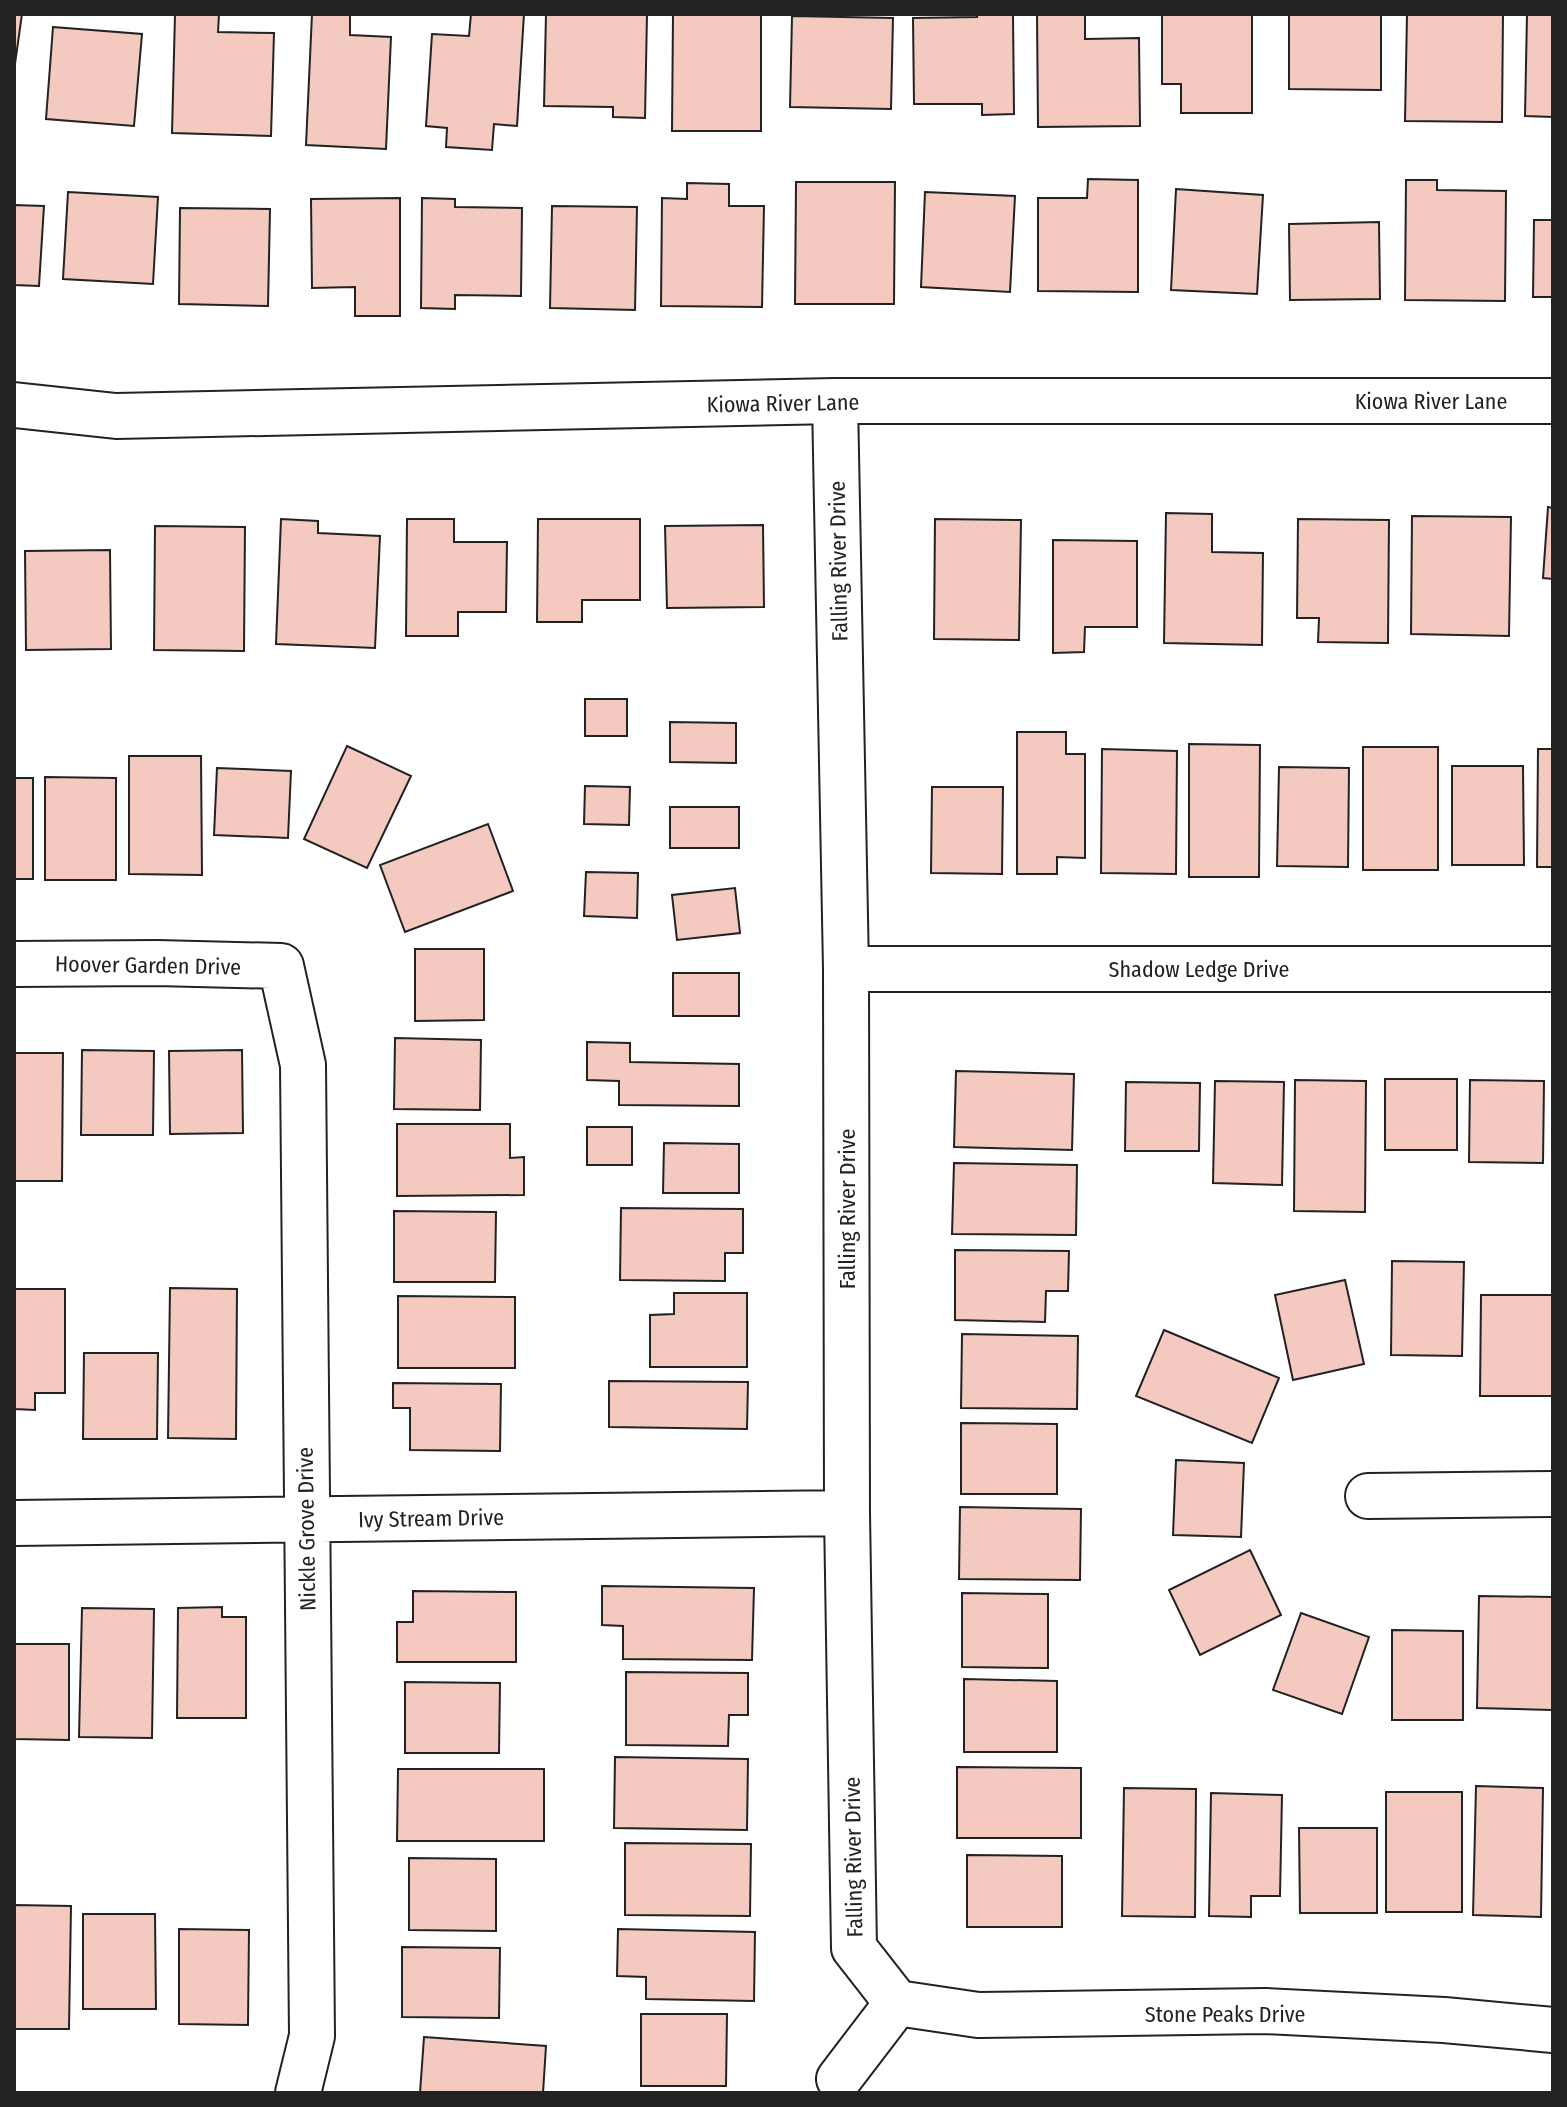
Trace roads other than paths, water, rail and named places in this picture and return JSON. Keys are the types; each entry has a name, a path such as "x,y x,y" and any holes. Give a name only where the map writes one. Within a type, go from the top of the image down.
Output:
{"street":[{"name":"Kiowa River Lane","path":"14,405 116,416 835,401 1553,401"},
{"name":"Falling River Drive","path":"835,401 846,969 847,1513 854,1948 897,2003"},
{"name":"Hoover Garden Drive","path":"14,964 281,966"},
{"name":"Nickle Grove Drive","path":"281,966 303,1065 312,2036 298,2093"},
{"name":"Shadow Ledge Drive","path":"846,969 1553,969"},
{"path":"1368,1496 1553,1494"},
{"name":"Ivy Stream Drive","path":"14,1523 847,1513"},
{"path":"839,2079 897,2003"},
{"name":"Stone Peaks Drive","path":"897,2003 978,2015 1265,2011 1444,2020 1553,2030"}]}
